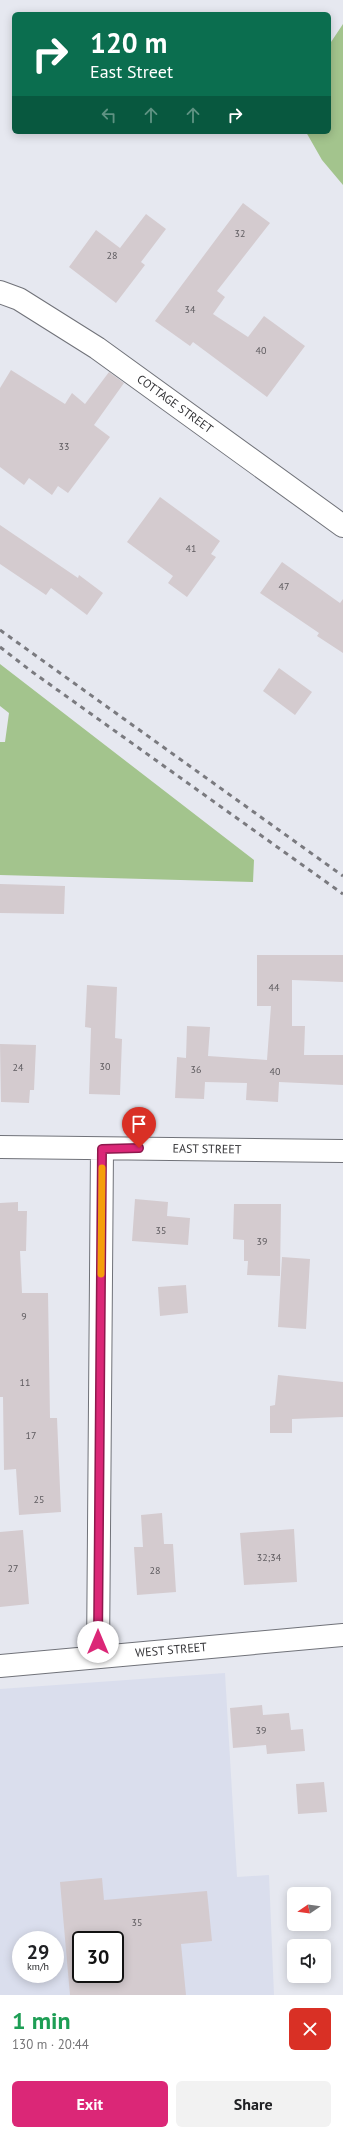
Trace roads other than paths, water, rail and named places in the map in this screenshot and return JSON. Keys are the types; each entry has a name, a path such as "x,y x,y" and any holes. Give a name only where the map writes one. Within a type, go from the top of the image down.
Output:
{"street":[{"name":"COTTAGE STREET","path":"0,292 20,299 97,348 343,526"},
{"name":"EAST STREET","path":"0,1147 343,1151"},
{"path":"98,1657 102,1149"},
{"name":"WEST STREET","path":"0,1666 343,1635"}],"railway":[{"path":"0,630 343,876"},
{"path":"0,647 31,671 343,894"}]}
